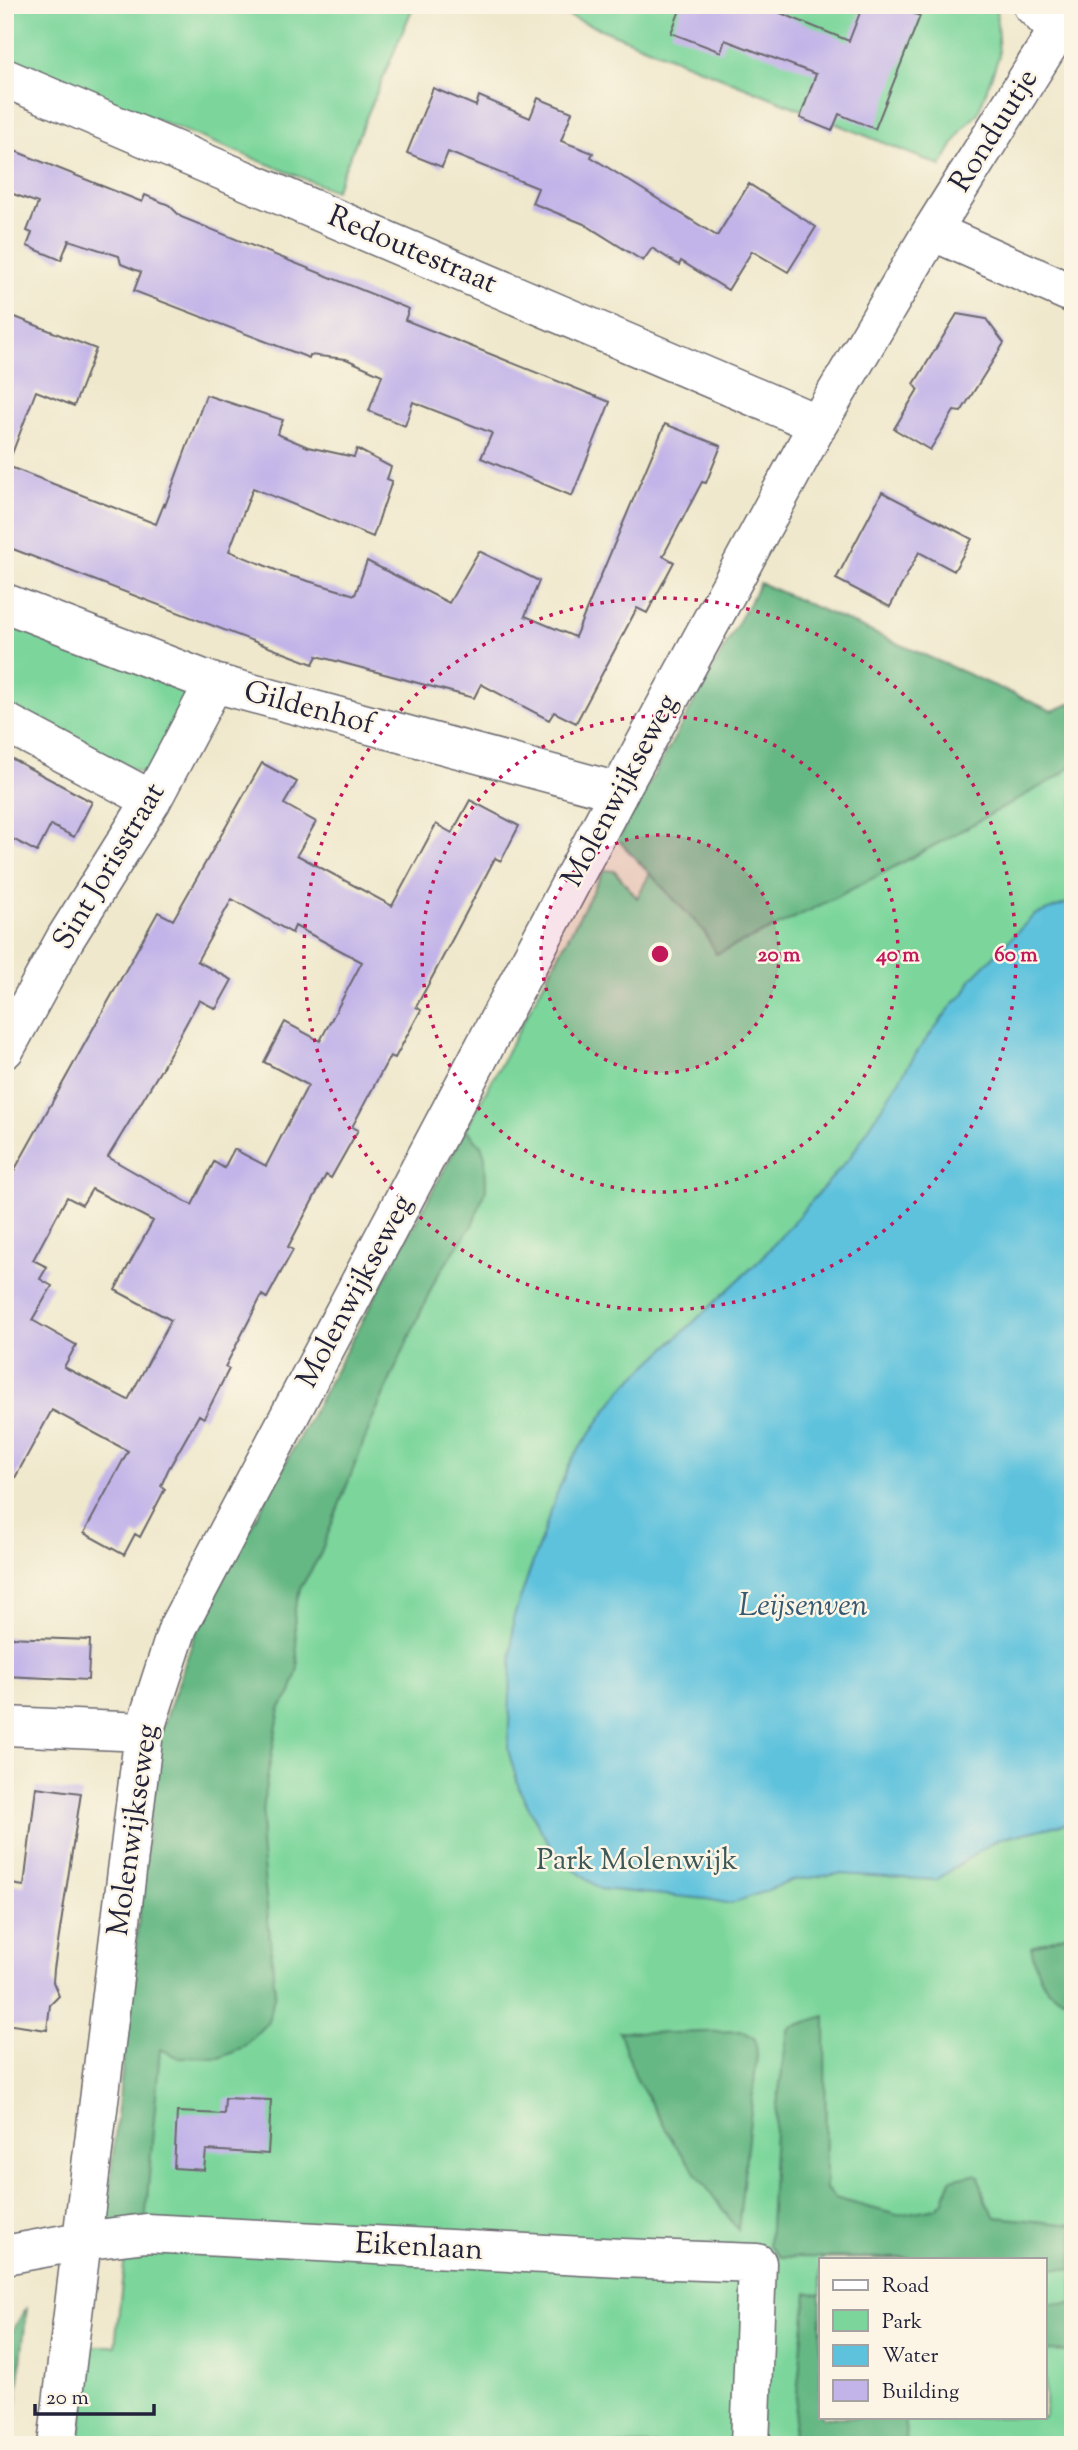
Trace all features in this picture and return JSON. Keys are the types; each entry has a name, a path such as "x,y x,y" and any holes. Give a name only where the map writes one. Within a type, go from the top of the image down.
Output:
{"street":[{"name":"Ronduutje","path":"932,231 1054,14"},
{"name":"Redoutestraat","path":"5,78 818,424"},
{"path":"932,231 1073,294"},
{"name":"Molenwijkseweg","path":"57,2445 144,1732 178,1627 619,792 818,424 932,231"},
{"name":"Gildenhof","path":"5,603 214,683 619,792"},
{"name":"Sint Jorisstraat","path":"5,1049 65,939 152,800 214,683"},
{"path":"5,722 152,800"},
{"path":"5,1726 144,1732"},
{"name":"Eikenlaan","path":"5,2255 81,2241 146,2233 757,2263 750,2445"}],"green space":[{"path":"5,5 414,5 335,191 5,59"},
{"path":"541,5 996,5 999,56 978,113 962,130 941,166"},
{"path":"760,583 1052,711 1073,703 1073,765 1054,779 887,871 716,954 704,931 618,840"},
{"path":"5,615 190,694 150,777 5,711"},
{"name":"Park Molenwijk","path":"785,618 1073,722 1073,2445 79,2445 91,2346 115,2346 136,2157 230,1664 486,1184 481,1145 466,1129 604,870 615,871 637,898"},
{"path":"466,1129 481,1145 485,1157 486,1189 472,1225 436,1278 373,1418 319,1557 300,1589 294,1612 298,1668 291,1693 280,1709 265,1791 261,1843 275,1992 268,2022 241,2049 219,2058 178,2057 160,2049 145,2224 105,2226 158,1741 199,1623"},
{"path":"1073,1932 1073,1999 1063,1998 1048,1989 1035,1965 1031,1947"},
{"path":"825,2016 826,2189 835,2198 897,2215 936,2208 944,2201 950,2179 974,2174 979,2176 986,2203 996,2217 1073,2225 1073,2269 1046,2268 1046,2258 780,2257 769,2246 776,2111 788,2030"},
{"path":"619,2031 743,2031 755,2039 757,2055 738,2230 674,2143 636,2078"},
{"path":"807,2293 819,2294 819,2418 906,2418 905,2445 792,2445"},
{"path":"1046,2303 1073,2304 1073,2352 1046,2351"},
{"path":"27,2307 12,2445 5,2445 5,2342"}],"water":[{"name":"Leijsenven","path":"1073,901 1073,1822 998,1839 936,1880 839,1874 794,1880 731,1904 707,1899 600,1889 554,1854 520,1791 508,1750 513,1619 559,1488 572,1459 622,1389 762,1258 851,1156 919,1049 954,1003 965,993 972,978 1034,915"}],"building":[{"path":"682,5 761,5 849,41 863,5 892,5 920,16 875,129 839,114 832,131 800,118 816,74 725,40 721,52 671,33"},
{"path":"433,88 476,106 479,96 530,118 538,98 572,112 561,141 593,153 591,157 717,236 749,184 816,227 788,272 752,251 728,290 681,261 679,265 652,248 643,261 584,224 532,203 538,188 448,152 442,167 407,153"},
{"path":"5,147 142,202 145,195 169,205 181,217 409,309 405,320 610,402 572,496 481,458 492,433 413,402 405,426 369,411 382,375 346,359 310,355 309,358 134,291 141,272 121,264 119,256 69,240 61,260 27,246 32,233 27,231 38,203 5,191"},
{"path":"5,313 96,349 74,406 36,391 8,464 5,464"},
{"path":"957,314 986,319 1004,343 961,412 954,411 930,450 894,429 918,389 914,384"},
{"path":"206,395 283,420 277,434 308,447 354,457 357,449 391,467 387,479 392,481 373,537 253,488 229,551 288,575 355,595 367,561 449,603 479,551 539,581 525,616 575,637 665,424 721,446 706,483 702,482 663,556 674,562 647,613 637,608 576,723 554,712 549,720 481,684 474,698 317,656 313,664 5,546 5,465 156,524"},
{"path":"882,492 972,539 954,571 919,552 890,607 836,579"},
{"path":"5,755 92,802 74,837 51,825 37,852 5,835"},
{"path":"262,763 297,782 284,804 316,822 297,855 392,906 436,824 452,833 470,800 519,826 501,861 495,858 416,1007 421,1010 395,1058 390,1056 352,1127 358,1130 331,1178 326,1175 288,1247 293,1250 267,1298 262,1295 225,1367 229,1369 204,1418 199,1415 168,1470 161,1486 165,1489 140,1537 135,1534 124,1555 84,1533 128,1451 52,1410 5,1496 5,1187 158,912 173,920","holes":["232,899 292,933 295,926 362,962 320,1041 285,1022 264,1062 308,1085 266,1166 234,1149 224,1168 214,1162 192,1205 108,1157 199,1000 216,1009 232,980 197,961","92,1189 153,1221 115,1290 171,1320 128,1400 64,1367 76,1345 32,1320 52,1286 40,1279 47,1267 33,1260 67,1197 82,1205"]},
{"path":"5,1637 90,1640 88,1680 5,1676"},
{"path":"36,1787 81,1793 54,1969 53,1982 59,1996 50,2005 47,2030 5,2024 5,1883 24,1886"},
{"path":"225,2098 271,2100 268,2154 206,2150 204,2170 174,2168 177,2112 224,2114"}]}
